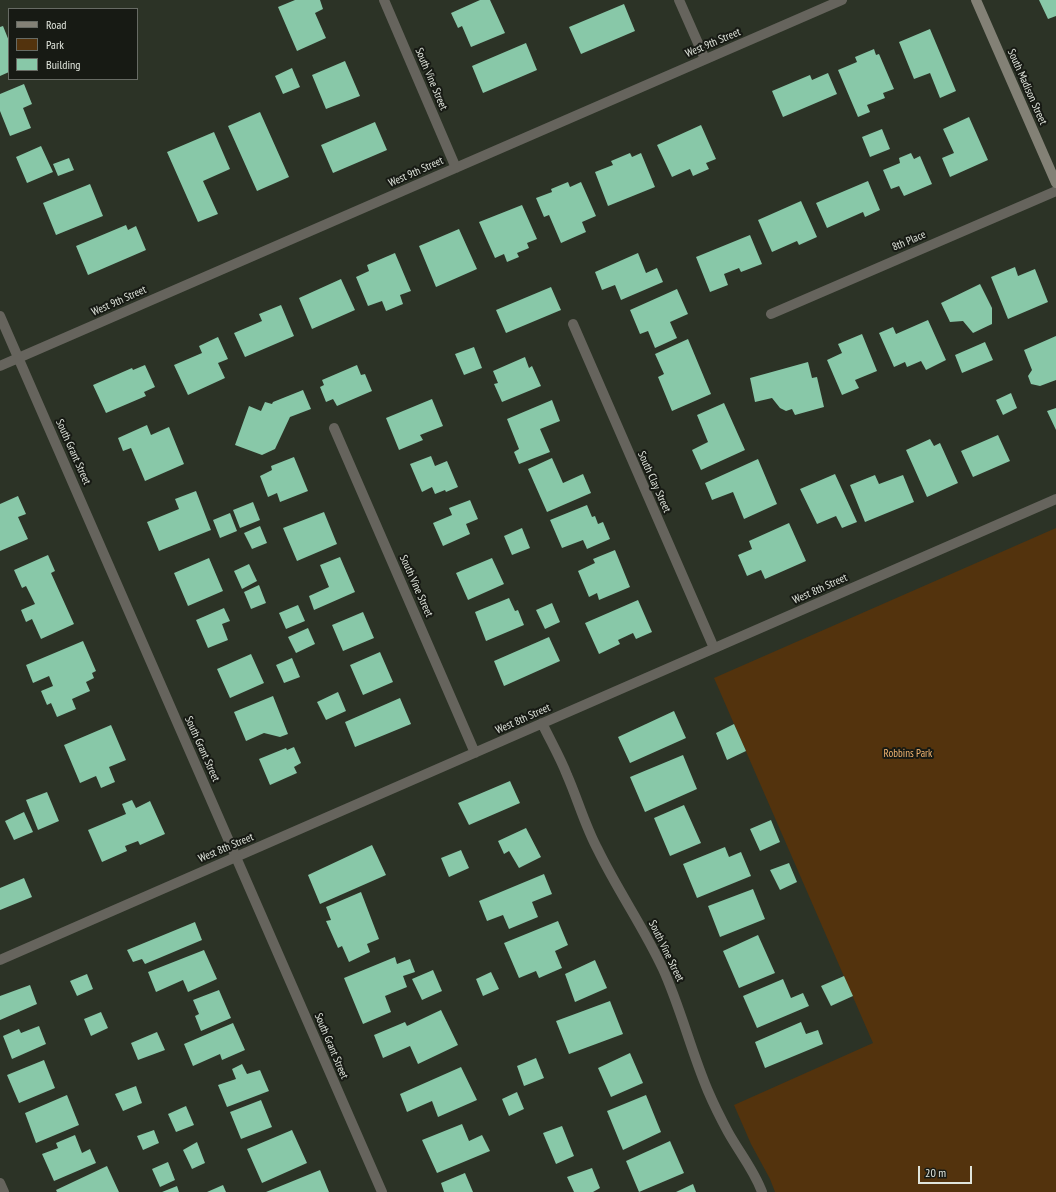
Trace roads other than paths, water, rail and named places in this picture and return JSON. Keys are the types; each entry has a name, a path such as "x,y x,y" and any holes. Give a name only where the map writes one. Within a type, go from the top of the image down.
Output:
{"street":[{"name":"South Vine Street","path":"384,0 456,168"},
{"path":"679,0 705,59"},
{"name":"West 9th Street","path":"0,366 842,0"},
{"name":"South Madison Street","path":"976,0 1056,183"},
{"name":"8th Place","path":"771,314 1056,191"},
{"name":"South Grant Street","path":"0,316 382,1192"},
{"name":"South Clay Street","path":"574,324 714,648"},
{"name":"South Vine Street","path":"334,428 475,753"},
{"name":"West 8th Street","path":"0,960 1056,499"},
{"name":"South Vine Street","path":"542,723 567,774 581,814 597,850 663,969 696,1063 708,1092 728,1132 756,1176 762,1192"},
{"path":"0,1183 4,1192"}],"park label":[{"name":"Robbins Park","path":"908,754"}]}
